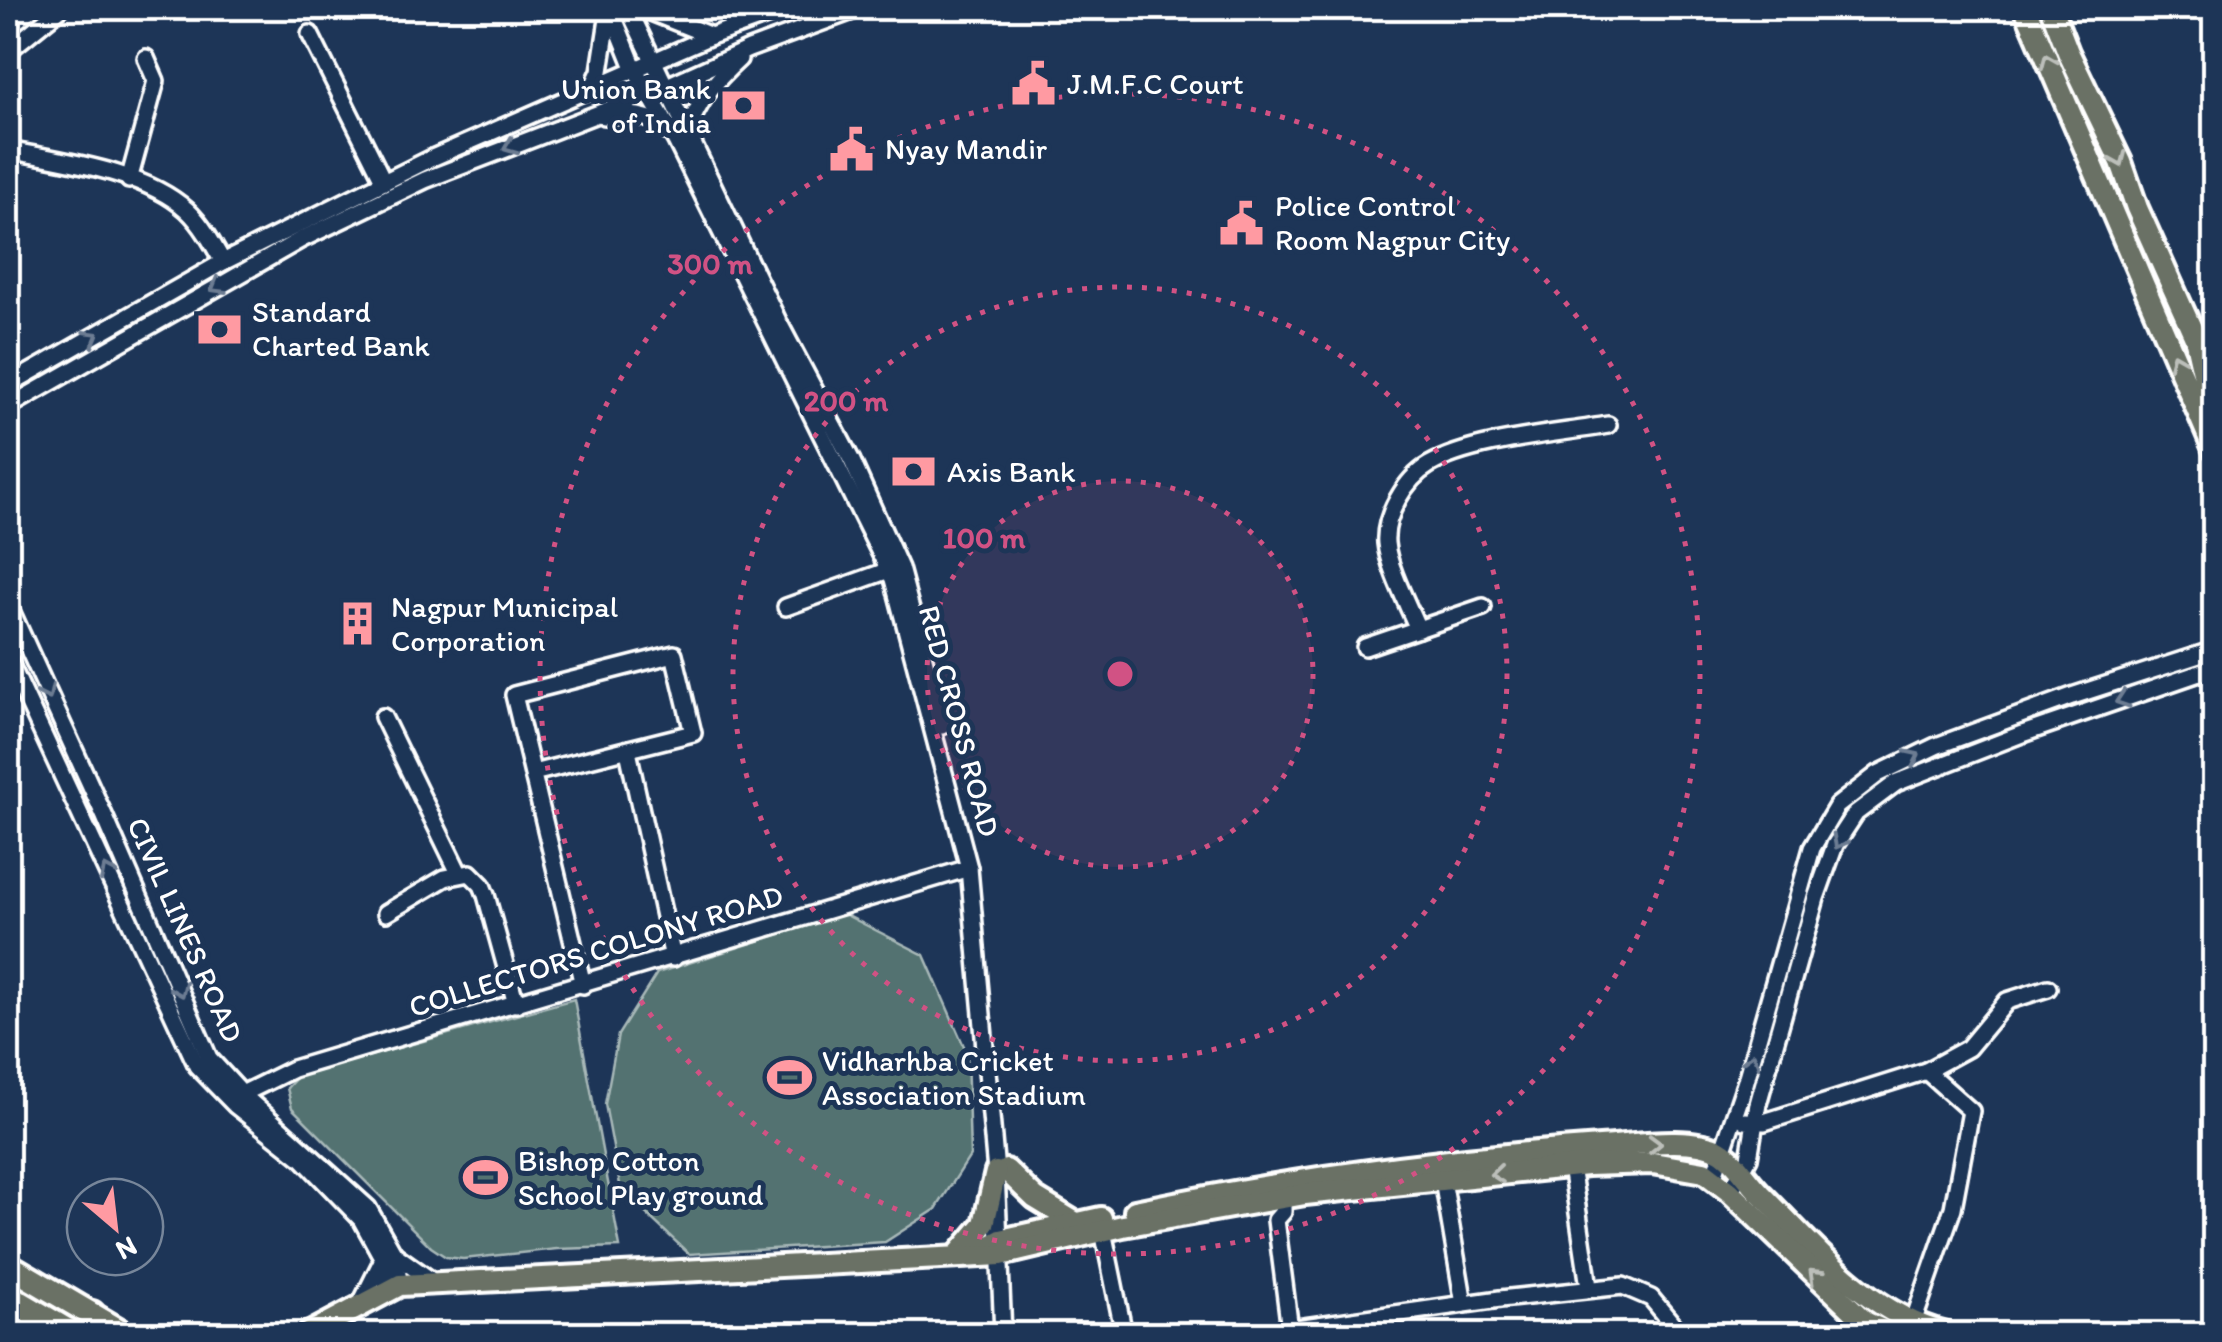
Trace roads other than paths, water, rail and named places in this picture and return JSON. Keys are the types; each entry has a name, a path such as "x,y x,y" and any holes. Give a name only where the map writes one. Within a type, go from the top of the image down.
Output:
{"highway":[{"path":"19,1267 125,1334"},
{"path":"8,1281 108,1324"},
{"path":"8,1303 77,1334"}],"main road":[{"path":"2025,8 2214,449"},
{"path":"2051,8 2195,337 2214,406"},
{"path":"1005,1247 1076,1224 1262,1184 1478,1158 1662,1143 1708,1146 1724,1153 1869,1298 1911,1329 1947,1334"},
{"path":"308,1334 394,1288 966,1255 1283,1198 1571,1166 1653,1163 1704,1172 1713,1178 1864,1328 1891,1334"},
{"path":"966,1255 984,1224 1001,1171 1076,1224"},
{"path":"8,1252 19,1267 108,1324 143,1334"}],"street":[{"path":"8,51 61,8"},
{"name":"RED CROSS ROAD","path":"609,8 635,70 656,91 681,137 889,570 969,868 1001,1171 1007,1334"},
{"name":"RED CROSS ROAD","path":"591,91 600,71 609,8"},
{"name":"RED CROSS ROAD","path":"628,8 656,61 656,91"},
{"path":"641,8 711,36"},
{"path":"8,386 223,262 384,182 711,36 789,8"},
{"path":"8,407 302,238 424,180 861,8"},
{"path":"310,34 384,182"},
{"path":"584,118 630,114 658,122 681,137 708,88 749,49"},
{"path":"129,180 156,81 146,58"},
{"path":"8,150 90,167 147,186 189,212 223,262"},
{"path":"781,340 852,460 900,568 934,693 980,889 1001,1171"},
{"path":"1418,629 1386,546 1387,526 1408,484 1428,466 1474,448 1608,426"},
{"path":"786,607 889,570"},
{"name":"CIVIL LINES ROAD","path":"8,604 210,1058 242,1094 368,1208 388,1256"},
{"path":"1366,647 1484,607"},
{"path":"1713,1178 1745,1084 1812,848 1837,806 1878,774 1936,746 2214,650"},
{"path":"533,774 693,734 674,654 514,695 583,985"},
{"path":"8,658 197,1066 236,1105 302,1158 361,1219 388,1256 435,1284"},
{"path":"1730,1192 1749,1158 1754,1122 1816,898 1835,845 1856,813 1896,783 2022,734 2214,668"},
{"path":"383,717 459,873"},
{"path":"628,751 673,958"},
{"name":"COLLECTORS COLONY ROAD","path":"242,1094 293,1069 969,868"},
{"path":"386,914 459,873 470,874 482,885 516,1004"},
{"path":"1732,1119 1764,1122 1926,1072 1968,1048 2007,1001 2048,988"},
{"path":"1911,1329 1953,1208 1971,1110 1926,1072"},
{"path":"1571,1166 1588,1287"},
{"path":"1443,1180 1464,1304"},
{"path":"1283,1198 1283,1212 1276,1220 1290,1330"},
{"path":"1104,1231 1124,1334"},
{"path":"388,1256 394,1288"},
{"path":"358,1307 388,1256"},
{"path":"1254,1334 1588,1287 1623,1286 1650,1298 1681,1334"},
{"path":"1864,1328 1869,1298"}],"place":[{"name":"J.M.F.C Court","path":"1034,84"},
{"name":"Union Bank of India","path":"744,106"},
{"name":"Nyay Mandir","path":"852,149"},
{"name":"Police Control Room Nagpur City","path":"1242,223"},
{"name":"Standard Charted Bank","path":"219,329"},
{"name":"Axis Bank","path":"914,472"},
{"name":"Nagpur Municipal Corporation","path":"358,624"},
{"name":"Vidharhba Cricket Association Stadium","path":"789,1078"},
{"name":"Bishop Cotton School Play ground","path":"485,1178"}]}
